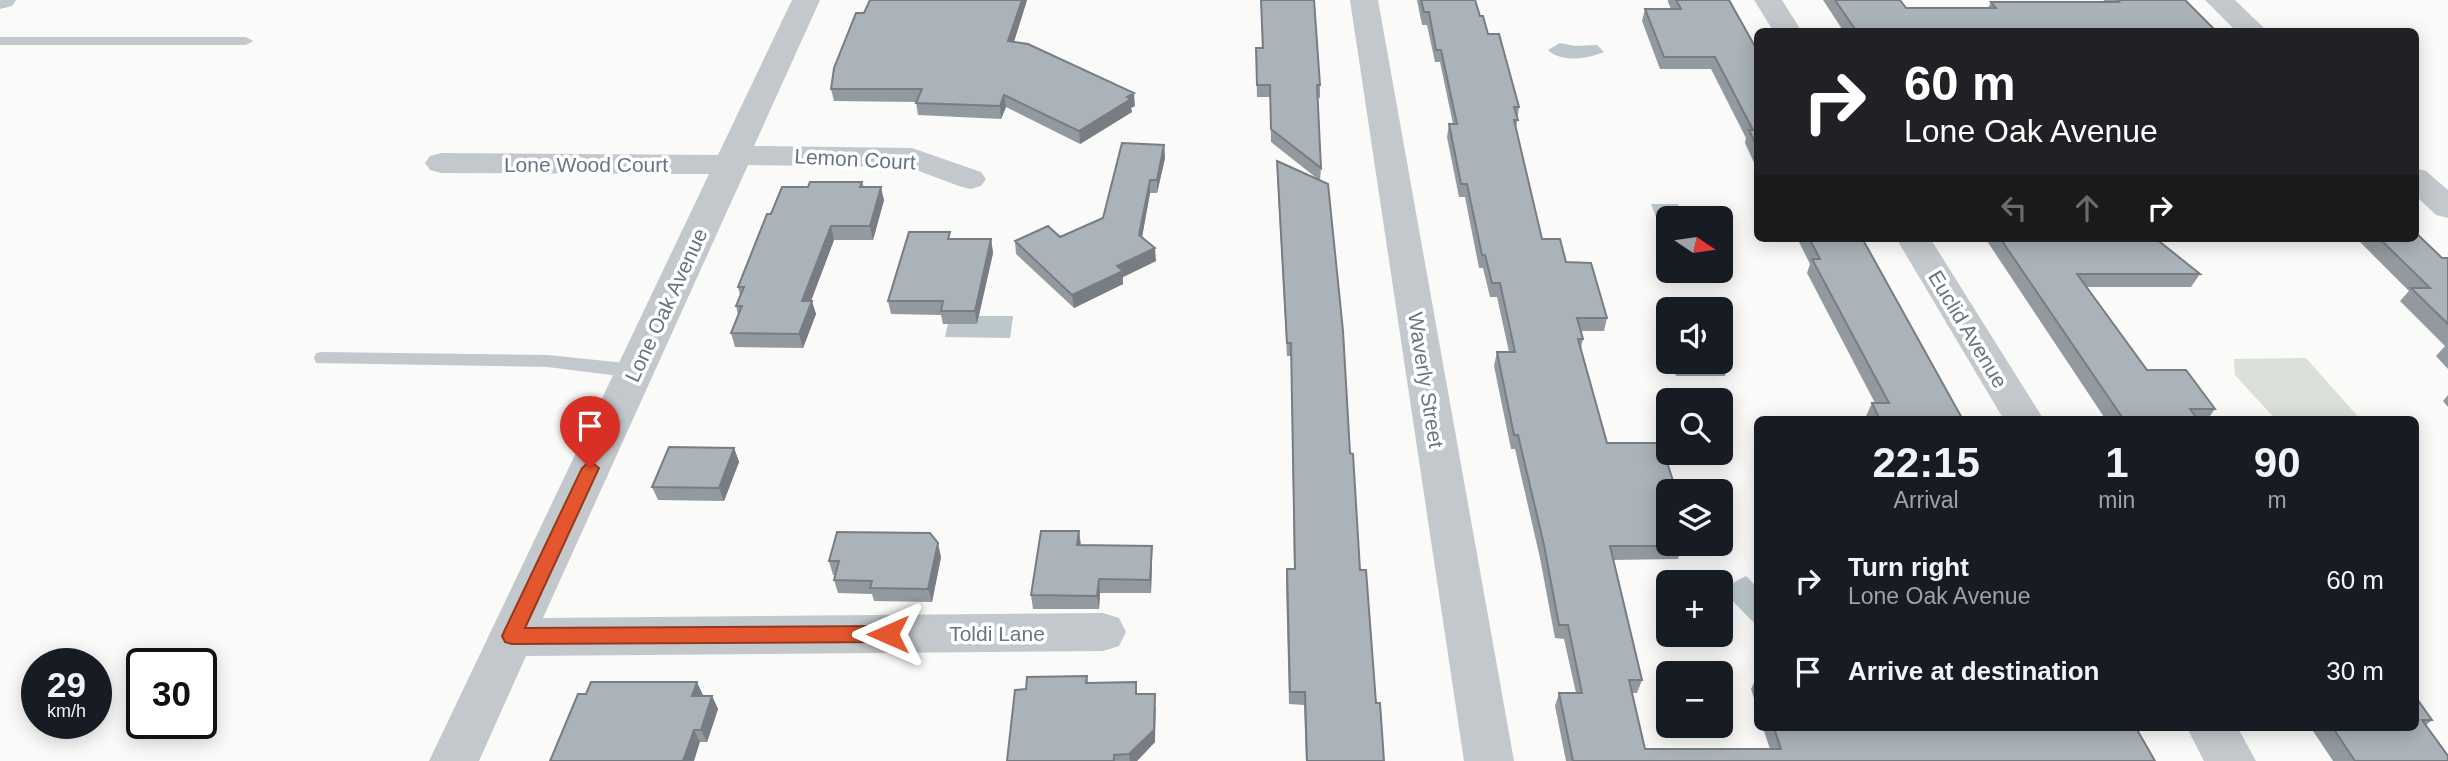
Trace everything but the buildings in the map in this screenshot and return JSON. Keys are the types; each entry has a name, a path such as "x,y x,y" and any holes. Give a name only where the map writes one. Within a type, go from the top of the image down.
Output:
{"street":[{"name":"Lone Oak Avenue","path":"454,761 806,0"},
{"name":"Waverly Street","path":"1364,0 1489,761"},
{"path":"1768,0 1786,28"},
{"path":"2219,0 2249,28"},
{"name":"Lemon Court","path":"734,160 912,158 970,179"},
{"name":"Lone Wood Court","path":"441,163 734,160"},
{"path":"2419,182 2448,208"},
{"name":"Euclid Avenue","path":"1915,242 2022,416"},
{"name":"Toldi Lane","path":"512,636 1103,632"},
{"path":"2213,731 2231,761"}],"lane":[{"path":"0,41 246,41"},
{"path":"323,358 548,361 635,371"}],"shaded area":[{"path":"1560,43 1575,46 1597,45 1604,52 1567,58 1548,50"},
{"path":"1651,204 1678,204 1679,206 1656,206 1656,217"},
{"path":"979,316 1013,316 1010,338 945,337 948,324 977,324"},
{"path":"2306,358 2357,416 2272,416 2235,375 2234,359"},
{"path":"1746,576 1754,584 1754,623 1733,601 1733,583"}],"route":[{"path":"590,468 512,636 888,634"}]}
